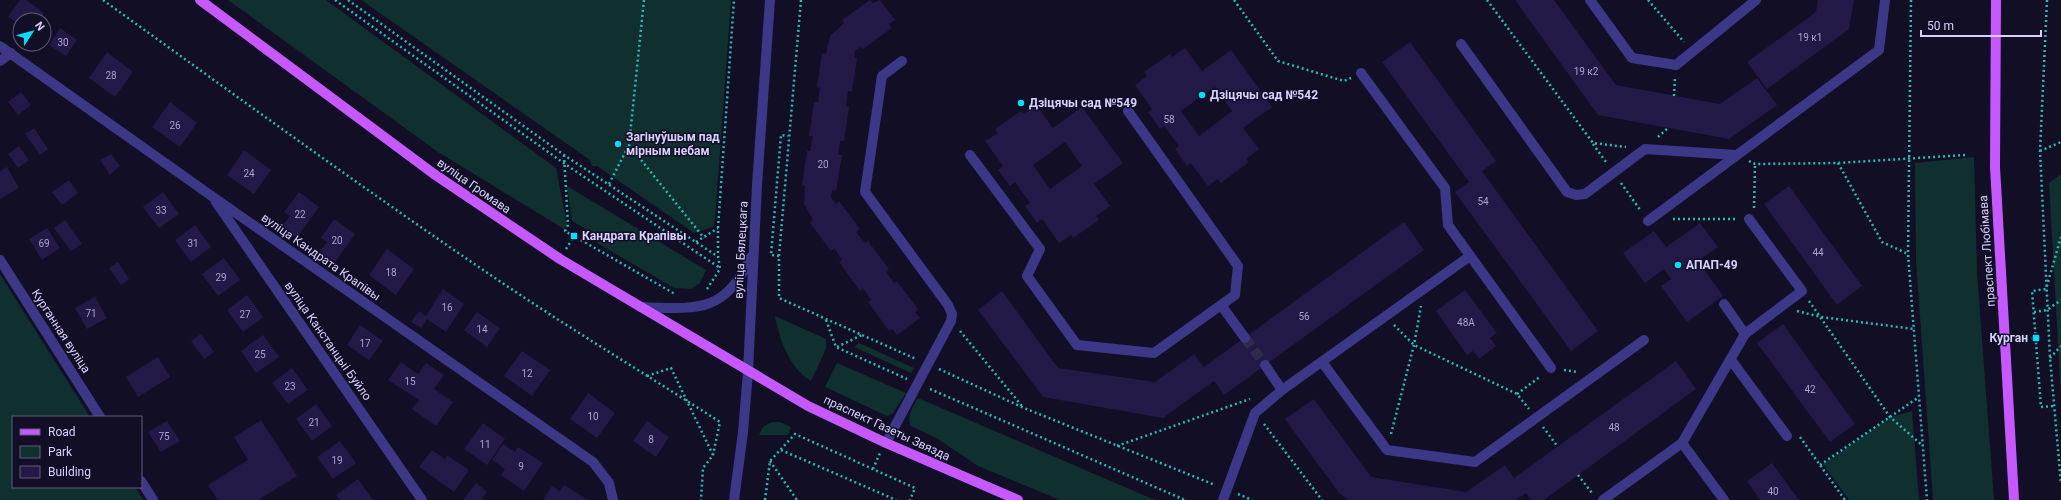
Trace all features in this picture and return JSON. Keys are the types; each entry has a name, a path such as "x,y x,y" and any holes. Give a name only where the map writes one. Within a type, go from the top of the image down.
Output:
{"main road":[{"name":"вуліца Громава","path":"200,0 434,174 502,221 560,259 748,372"},
{"name":"праспект Любімава","path":"1996,0 1994,168 2006,340 2014,500"},
{"name":"праспект Газеты Звязда","path":"748,372 808,406 886,443 1018,500"}],"street":[{"name":"вуліца Бялецкага","path":"734,500 743,432 748,372 753,252 770,0"},
{"path":"1590,0 1632,58 1676,65 1756,0"},
{"path":"1648,221 1879,50 1885,0"},
{"path":"1461,44 1566,192 1576,196 1585,194 1645,149 1736,155"},
{"name":"вуліца Кандрата Крапівы","path":"0,46 213,197 593,462 609,483 612,500"},
{"path":"0,61 10,53"},
{"path":"886,443 951,321 952,314 948,305 865,192 882,76 902,61"},
{"path":"1361,73 1445,188 1448,225 1551,368"},
{"path":"970,155 1040,249 1027,276 1077,345 1154,353 1221,306 1235,294 1238,266 1128,111"},
{"name":"вуліца Канстанцыі Буйло","path":"213,197 422,500"},
{"path":"1603,500 1682,443 1745,334 1802,291 1749,219"},
{"path":"641,307 688,308 710,304 726,294 739,279 753,252"},
{"path":"1223,500 1255,413 1282,390 1470,256"},
{"name":"Курганная вуліца","path":"0,260 99,416"},
{"path":"1724,304 1745,334"},
{"path":"1221,306 1245,338"},
{"path":"1322,362 1387,450 1475,462 1644,340"},
{"path":"1731,360 1787,436"},
{"path":"1265,365 1282,390"},
{"path":"1682,443 1724,500"},
{"path":"142,483 153,500"}],"path":[{"path":"103,0 320,156 487,272 646,376 687,400 720,422 714,455 704,468 701,500"},
{"path":"335,0 565,164 720,269"},
{"path":"348,0 564,155 718,256"},
{"path":"609,184 629,145 644,0"},
{"path":"707,290 720,269 718,256 718,228 734,0"},
{"path":"801,0 788,136 779,256 779,298 1024,408 1252,500"},
{"path":"1234,0 1278,61 1344,81 1361,73"},
{"path":"1487,0 1593,143 1645,149"},
{"path":"1648,0 1692,52"},
{"path":"1911,0 1908,254 1915,329 1927,500"},
{"path":"2047,0 2040,151 2053,406 2061,484"},
{"path":"1674,96 1676,65"},
{"path":"779,256 771,255 781,135 788,136"},
{"path":"2040,151 2061,142"},
{"path":"629,145 704,238"},
{"path":"564,155 568,225 565,231 673,294"},
{"path":"1736,155 1755,164 1909,160 1966,155"},
{"path":"1838,163 1882,242 1908,254"},
{"path":"1749,219 1754,216 1755,164"},
{"path":"696,242 718,228"},
{"path":"2046,289 2061,237"},
{"path":"1387,450 1414,345 1425,288"},
{"path":"2046,289 2032,290 2041,406 2053,406"},
{"path":"1802,291 1890,417 1923,447"},
{"path":"2034,312 2047,310 2061,300"},
{"path":"1781,306 1821,317 1915,329"},
{"path":"1385,316 1414,345 1517,394"},
{"path":"826,319 836,348 1185,500"},
{"path":"951,321 1024,408"},
{"path":"836,348 862,335"},
{"path":"2006,340 2036,338"},
{"path":"2050,358 2061,346"},
{"path":"646,376 671,368 714,455"},
{"path":"1820,465 1919,396"},
{"path":"1116,446 1256,397"},
{"path":"1255,413 1322,500"},
{"path":"1787,436 1788,438 1797,432 1845,500"},
{"path":"765,500 770,461 795,434 914,488 910,500"},
{"path":"781,450 896,500"},
{"path":"770,461 797,500"},
{"path":"1578,475 1593,494"}],"green space":[{"path":"228,0 326,0 556,168 567,224 564,229 438,152"},
{"path":"361,0 731,0 715,219 713,227 694,233 597,166 592,166 590,160"},
{"path":"1974,157 1977,272 1994,500 1933,500 1916,260 1915,163"},
{"path":"2061,174 2061,396 2049,183"},
{"path":"567,186 706,270 700,283 691,289 674,288 597,243 594,234 572,221"},
{"path":"0,274 89,416 12,416 12,488 136,488 143,500 0,500"},
{"path":"775,316 826,339 826,349 811,381 803,375 791,361 786,352 779,334"},
{"path":"859,343 914,368 911,373 854,347"},
{"path":"837,363 906,393 893,413 887,416 825,387"},
{"path":"918,398 1155,500 1060,500 978,466 938,439 911,426 909,419 910,415"},
{"path":"1912,411 1919,500 1849,500 1823,464 1891,417"},
{"path":"772,422 780,422 791,427 788,435 759,435 763,427"}],"building":[{"path":"20,0 26,0 43,12 12,12 12,20 8,17"},
{"path":"870,0 873,3 880,0 895,20 889,24 892,28 863,49 861,47 855,51 854,58 857,58 852,92 848,91 846,106 849,107 844,141 840,141 838,155 842,155 836,191 832,190 831,197 836,204 839,201 860,229 856,232 865,243 868,241 889,269 886,272 894,283 897,281 918,309 915,312 920,318 897,335 892,329 889,331 868,302 871,300 863,288 860,291 839,262 842,260 834,248 831,251 810,223 813,220 804,204 805,186 802,185 807,151 810,151 813,136 809,136 814,102 818,102 820,88 817,87 822,53 826,54 830,36 844,23 842,20"},
{"path":"1515,0 1554,0 1616,85 1720,104 1757,78 1777,105 1729,139 1598,115"},
{"path":"1818,0 1854,0 1849,29 1767,89 1747,62 1816,12"},
{"path":"60,28 77,40 66,56 52,47 52,40"},
{"path":"1410,42 1496,161 1482,171 1598,331 1571,351 1455,192 1469,182 1382,62"},
{"path":"1185,48 1202,71 1231,50 1272,107 1243,128 1259,149 1246,159 1249,162 1221,183 1218,179 1208,186 1191,163 1187,166 1175,149 1179,146 1164,126 1160,129 1148,112 1152,109 1135,85 1147,76 1144,72 1170,54 1172,57","holes":["1215,87 1232,111 1199,136 1181,111"]},
{"path":"107,52 133,72 115,97 89,78"},
{"path":"21,92 31,105 18,115 8,102"},
{"path":"170,102 197,123 180,147 152,127"},
{"path":"1036,105 1053,128 1082,107 1123,163 1094,184 1110,206 1096,216 1099,220 1073,238 1071,235 1059,243 1042,219 1037,223 1025,206 1030,203 1015,182 1010,186 998,170 1003,166 985,141 998,133 995,129 1021,111 1023,114","holes":["1065,142 1082,166 1050,189 1033,165"]},
{"path":"34,128 48,149 40,155 25,134"},
{"path":"19,146 29,160 18,168 8,154"},
{"path":"244,150 271,170 254,194 227,175"},
{"path":"111,154 120,166 110,175 100,160"},
{"path":"7,167 19,188 0,199 0,171"},
{"path":"69,180 78,193 62,205 52,192"},
{"path":"1789,186 1862,286 1837,305 1764,204"},
{"path":"163,192 179,214 159,228 143,207"},
{"path":"299,192 319,207 296,239 281,228 290,216 284,212"},
{"path":"334,219 355,234 333,265 318,254 327,242 321,238"},
{"path":"65,220 82,244 71,251 54,228"},
{"path":"1404,222 1424,250 1224,395 1214,381 1163,418 1043,397 978,310 1002,291 1058,368 1155,382 1194,354 1204,367"},
{"path":"1700,223 1718,247 1698,261 1723,296 1687,322 1661,286 1671,279 1664,269 1645,283 1623,253 1654,231 1666,247"},
{"path":"195,225 211,247 191,262 175,240"},
{"path":"47,228 60,248 42,260 29,239"},
{"path":"387,249 414,269 396,295 369,275"},
{"path":"224,258 240,280 218,296 202,274"},
{"path":"118,262 129,279 121,285 109,268"},
{"path":"443,289 464,304 446,332 427,319 421,328 411,322 419,311 426,316"},
{"path":"1465,290 1497,333 1490,338 1496,346 1479,359 1473,351 1467,355 1436,311"},
{"path":"247,295 263,317 243,332 227,310"},
{"path":"95,297 107,318 87,329 75,308"},
{"path":"477,312 500,328 487,347 464,330"},
{"path":"1783,324 1855,424 1830,442 1757,343"},
{"path":"360,325 383,341 369,360 347,345"},
{"path":"201,334 214,352 204,359 191,341"},
{"path":"263,335 279,357 256,373 241,351"},
{"path":"522,351 550,370 532,396 504,376"},
{"path":"158,357 170,377 138,397 126,377"},
{"path":"1676,361 1696,389 1544,500 1531,500 1526,493 1516,500 1348,500 1339,493 1285,419 1314,399 1371,477 1466,492 1505,465 1514,478"},
{"path":"401,362 418,374 426,363 444,375 434,389 453,402 436,426 412,409 419,400 388,380"},
{"path":"292,368 308,390 288,404 272,383"},
{"path":"588,393 615,413 597,438 570,419"},
{"path":"316,404 332,426 312,441 296,419"},
{"path":"261,420 297,476 258,500 218,500 208,485 248,460 234,437"},
{"path":"167,421 180,441 161,452 148,432"},
{"path":"647,421 669,437 656,457 633,441"},
{"path":"483,423 505,439 487,465 464,449"},
{"path":"340,441 356,463 333,479 317,457"},
{"path":"503,444 515,452 518,447 543,463 524,491 501,475 505,469 492,460"},
{"path":"432,450 445,459 447,455 469,470 454,492 419,467"},
{"path":"1772,463 1799,500 1760,500 1747,481"},
{"path":"358,479 373,500 340,500 336,495"},
{"path":"476,483 487,492 482,498 484,500 463,500"},
{"path":"564,485 588,500 543,500 552,486 560,491"}],"tunnel":[{"path":"1245,338 1265,365"}],"place":[{"name":"Дзіцячы сад №542","path":"1202,95"},
{"name":"Дзіцячы сад №549","path":"1021,103"},
{"name":"Загінуўшым пад мірным небам","path":"618,144"},
{"name":"Кандрата Крапівы","path":"574,236"},
{"name":"АПАП-49","path":"1678,265"},
{"name":"Курган","path":"2036,338"}]}
